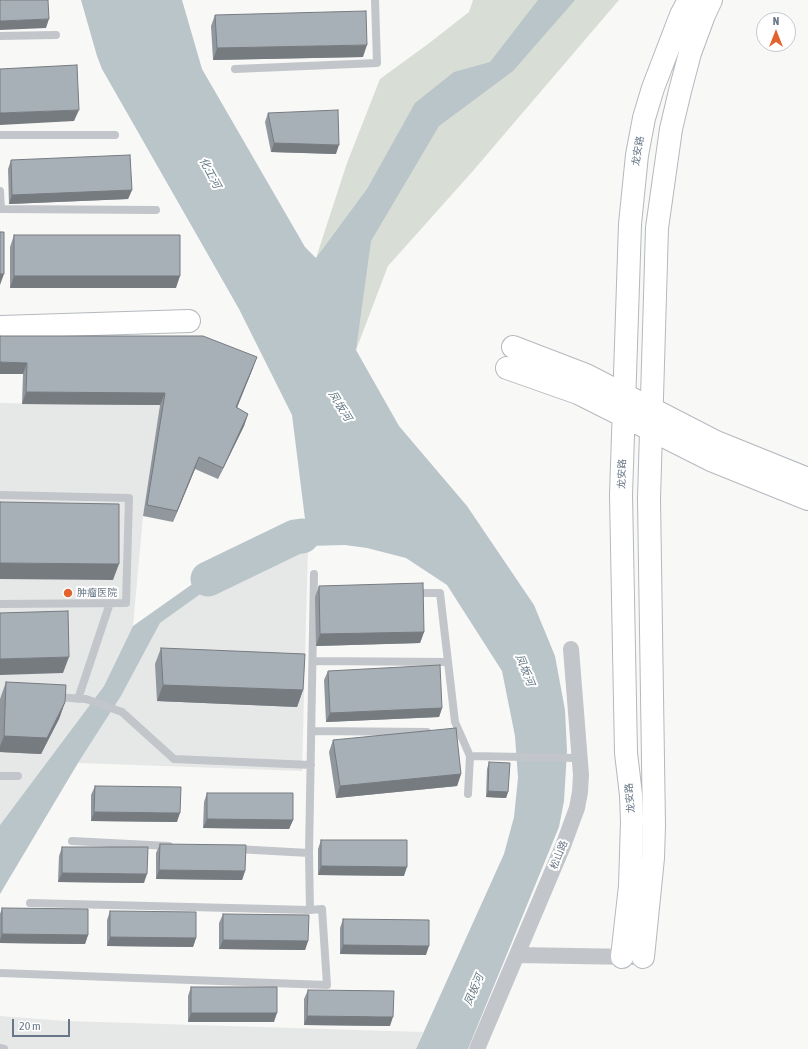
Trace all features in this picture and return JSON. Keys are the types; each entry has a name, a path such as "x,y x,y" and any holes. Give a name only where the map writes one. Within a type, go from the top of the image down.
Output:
{"main road":[{"name":"龙安路","path":"632,957 630,886 632,822 631,795 626,753 621,495 630,224 637,155 644,118 652,88 681,15 689,0"},
{"path":"632,957 653,858 654,826 649,499 657,228 671,129 690,53 711,0"},
{"path":"0,327 189,321"},
{"path":"512,347 586,375 624,406"},
{"path":"507,368 578,393 624,406 652,419 716,442 808,479"},
{"path":"652,419 711,460 808,499"}],"street":[{"name":"松山路","path":"477,1049 563,846 577,808 581,775 571,649"},
{"path":"517,955 632,957"}],"lane":[{"path":"235,69 377,64 375,0"},
{"path":"0,36 56,35"},
{"path":"0,135 115,135"},
{"path":"0,191 1,209 156,210"},
{"path":"0,495 129,498 126,603 0,604"},
{"path":"310,910 309,853 312,661 318,591 314,574"},
{"path":"401,592 440,593 456,732 470,756 468,794"},
{"path":"82,699 110,603"},
{"path":"312,661 448,662"},
{"path":"47,696 82,699 122,712 174,759 311,765"},
{"path":"311,730 436,732"},
{"path":"470,756 579,758"},
{"path":"0,776 18,776"},
{"path":"72,841 175,846"},
{"path":"230,849 309,853"},
{"path":"0,973 327,985 322,909 310,910 30,903"},
{"path":"0,1048 4,1049"}],"shaded area":[{"path":"473,0 619,0 472,172 388,266 356,350 316,258 347,163 380,79 469,12"},
{"name":"肿瘤医院","path":"0,403 160,405 143,516 133,626 104,686 0,825"},
{"path":"308,546 302,771 78,763 121,696 160,623 255,555"},
{"path":"0,1016 66,1021 423,1032 416,1049 0,1049"}],"water":[{"path":"81,0 182,0 202,69 305,247 316,258 367,189 415,103 454,72 490,62 538,0 575,0 513,71 439,126 371,241 356,350 399,426 467,506 534,605 555,656 565,710 567,751 564,801 559,827 468,1049 416,1049 504,854 514,817 518,778 515,736 502,671 447,585 406,558 367,548 345,545 308,546 255,555 160,623 121,696 78,763 0,894 0,825 104,686 133,626 249,544 306,527 292,415 239,309 102,69"}],"building":[{"path":"0,0 48,0 49,19 0,21"},
{"path":"366,11 367,45 217,48 215,15"},
{"path":"77,65 79,110 0,113 0,69"},
{"path":"338,110 339,145 274,143 268,113"},
{"path":"130,155 132,190 12,195 11,160"},
{"path":"0,232 4,232 4,274 0,274"},
{"path":"14,235 180,235 180,276 14,276"},
{"path":"0,336 203,336 257,357 236,407 248,414 223,468 199,457 177,511 147,505 165,393 26,392 27,363 0,362"},
{"path":"0,502 119,504 119,564 0,563"},
{"path":"423,583 424,632 320,634 319,586"},
{"path":"68,611 69,657 0,659 0,613"},
{"path":"161,648 305,654 303,690 163,685"},
{"path":"440,665 442,708 330,713 328,671"},
{"path":"6,682 66,685 65,702 47,738 4,736"},
{"path":"456,728 461,774 340,786 333,740"},
{"path":"489,762 510,763 508,792 488,791"},
{"path":"95,786 181,787 180,813 94,812"},
{"path":"207,793 293,793 293,820 207,819"},
{"path":"321,840 407,840 407,867 321,866"},
{"path":"160,844 246,845 245,871 159,870"},
{"path":"62,847 148,847 147,874 62,873"},
{"path":"2,908 88,909 88,935 2,934"},
{"path":"110,911 196,912 196,938 110,937"},
{"path":"223,914 309,915 308,941 223,940"},
{"path":"343,919 429,920 429,946 343,945"},
{"path":"191,987 277,987 277,1013 191,1013"},
{"path":"308,990 394,991 393,1017 307,1016"}],"waterway":[{"path":"208,579 295,537 302,536"}],"place":[{"name":"肿瘤医院","path":"68,593"}],"water label":[{"name":"化工河","path":"210,173"},
{"name":"凤坂河","path":"340,406"},
{"name":"凤坂河","path":"525,670"},
{"name":"凤坂河","path":"474,990"}]}
